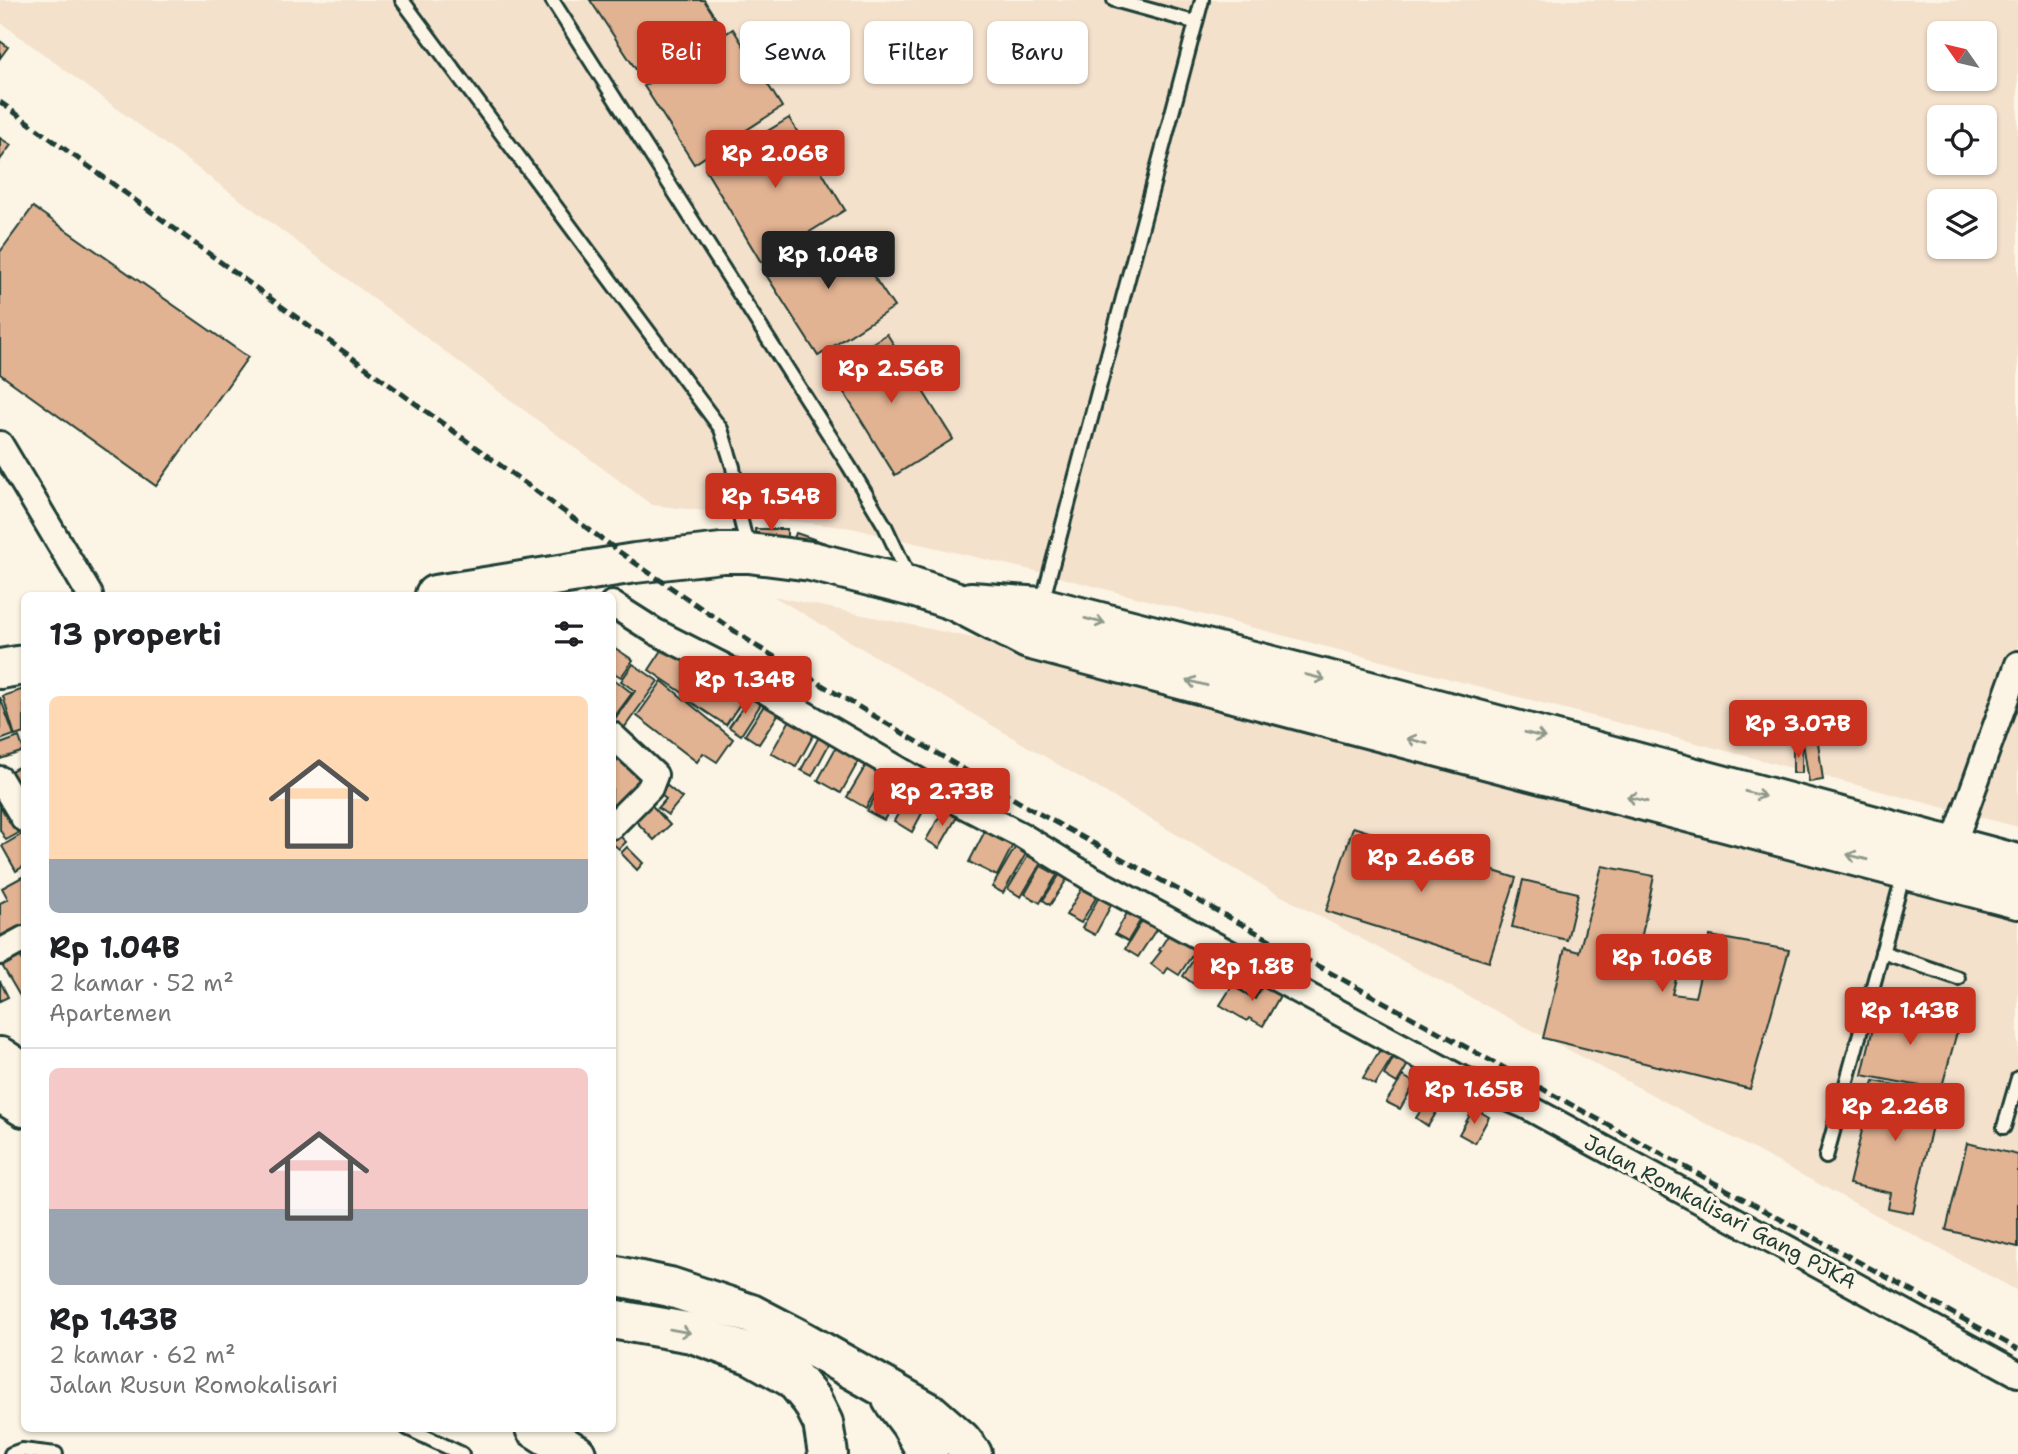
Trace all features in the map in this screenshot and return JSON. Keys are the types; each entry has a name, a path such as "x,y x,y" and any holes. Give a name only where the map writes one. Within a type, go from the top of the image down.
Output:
{"highway":[{"path":"460,592 635,563 722,554 749,553 811,562 1947,863 2018,899"},
{"path":"0,669 21,666"},
{"path":"1947,863 2018,864"},
{"path":"0,1056 21,1071"},
{"path":"0,1092 21,1105"},
{"path":"616,1276 670,1286 751,1314 930,1413 961,1440 972,1454"},
{"path":"616,1320 692,1333 752,1354 794,1379 812,1401 823,1423 828,1454"},
{"path":"795,1337 814,1367 833,1411 836,1444 834,1454"},
{"path":"884,1389 910,1423 928,1454"},
{"path":"541,1432 576,1454"}],"street":[{"path":"0,444 88,592"},
{"path":"568,574 595,592"},
{"name":"Jalan Romkalisari Gang PJKA","path":"616,607 934,790 1021,835 1089,877 1456,1076 1525,1106 2018,1374"},
{"path":"1947,863 2018,664"},
{"path":"616,739 655,775 650,788 616,823"},
{"path":"1,783 21,814"},
{"path":"0,952 21,941"}],"lane":[{"path":"402,0 721,429 733,467 749,553"},
{"path":"552,0 849,466 885,526 913,587"},
{"path":"1114,0 1194,22"},
{"path":"1034,623 1202,0"},
{"path":"1826,1157 1910,853"},
{"path":"1882,953 1958,978"},
{"path":"2004,1127 2018,1078"},
{"path":"415,1432 462,1454"},
{"path":"11,1454 22,1450 55,1454"}],"shaded area":[{"path":"0,0 2018,0 2018,827 1039,572 851,528 652,505 0,22"},
{"path":"773,596 978,639 2018,914 2018,1291 1272,891"}],"building":[{"path":"590,0 704,0 716,19 713,21 637,21 637,71"},
{"path":"733,29 740,40 740,84 768,84 782,107 694,164 644,86 726,84 726,33"},
{"path":"0,41 8,47 0,58"},
{"path":"789,118 845,210 761,262 705,169"},
{"path":"0,138 11,145 0,160"},
{"path":"33,207 248,357 156,486 0,374 0,252"},
{"path":"817,235 823,245 846,235 894,307 818,356 763,270"},
{"path":"887,334 953,439 895,475 830,370"},
{"path":"755,529 787,529 787,537 755,537"},
{"path":"796,533 828,544 826,552 793,541"},
{"path":"668,641 706,665 686,695 649,670"},
{"path":"616,649 633,660 621,677 616,674"},
{"path":"633,664 658,681 624,728 616,722 616,717 635,691 621,681"},
{"path":"712,665 749,690 726,725 688,700"},
{"path":"616,681 632,693 616,715"},
{"path":"662,681 733,739 717,762 703,753 697,762 637,716"},
{"path":"21,690 21,734 15,736 3,696"},
{"path":"0,697 14,735 0,740"},
{"path":"750,697 761,704 741,735 729,727"},
{"path":"767,701 781,710 759,744 745,735"},
{"path":"794,713 818,727 796,767 771,753"},
{"path":"1816,727 1823,780 1809,782 1801,729"},
{"path":"822,731 833,737 812,776 801,770"},
{"path":"19,737 21,752 0,759 0,744"},
{"path":"839,742 862,755 841,793 818,780"},
{"path":"1793,747 1802,747 1802,773 1793,773"},
{"path":"625,754 650,781 616,806 616,762"},
{"path":"868,762 886,773 866,808 847,797"},
{"path":"21,766 21,784 10,790 3,775"},
{"path":"887,776 904,785 884,820 867,811"},
{"path":"660,780 682,798 668,815 658,808 666,799 653,789"},
{"path":"0,788 21,825 21,832 6,840 0,830"},
{"path":"910,792 928,802 912,832 894,821"},
{"path":"646,799 670,825 654,840 630,815"},
{"path":"945,807 958,815 939,848 926,840"},
{"path":"987,827 1015,841 997,876 969,862"},
{"path":"1353,827 1516,878 1489,962 1326,911"},
{"path":"616,832 626,842 619,849 616,846"},
{"path":"21,835 21,868 16,871 2,846"},
{"path":"1016,846 1027,852 1003,893 992,887"},
{"path":"627,847 643,863 637,870 621,853"},
{"path":"1032,849 1045,856 1021,897 1008,889"},
{"path":"1041,866 1057,875 1040,903 1025,894"},
{"path":"1602,866 1654,876 1636,964 1677,975 1672,994 1695,997 1710,936 1789,950 1750,1089 1543,1038 1565,948 1579,952"},
{"path":"1064,868 1071,873 1050,905 1043,900"},
{"path":"21,878 21,941 0,952 0,903 8,899 2,888"},
{"path":"1523,880 1578,893 1567,940 1512,927"},
{"path":"1086,882 1100,891 1081,923 1066,915"},
{"path":"1101,893 1114,900 1095,935 1082,928"},
{"path":"1130,908 1143,916 1128,941 1115,934"},
{"path":"1145,916 1159,925 1138,957 1125,949"},
{"path":"1172,929 1199,945 1179,975 1168,968 1164,974 1151,964"},
{"path":"1199,945 1214,954 1195,985 1183,976"},
{"path":"16,949 21,958 21,998 0,962"},
{"path":"1252,972 1265,980 1254,998 1241,990"},
{"path":"0,981 8,997 0,1001"},
{"path":"1265,982 1282,992 1263,1026 1249,1018 1247,1021 1220,1005 1232,986 1255,999"},
{"path":"1879,1002 1960,1021 1941,1090 1862,1075"},
{"path":"1383,1045 1395,1053 1375,1085 1363,1078"},
{"path":"1397,1051 1411,1059 1397,1083 1384,1075"},
{"path":"1403,1076 1415,1083 1400,1109 1386,1102"},
{"path":"1440,1079 1452,1087 1428,1126 1416,1118"},
{"path":"1874,1081 1939,1093 1913,1213 1888,1208 1891,1193 1849,1184"},
{"path":"1474,1108 1489,1117 1475,1143 1459,1134"},
{"path":"1967,1143 2018,1155 2018,1247 1946,1230"}],"railway":[{"path":"0,102 635,563 758,647 1029,808 2018,1349"}]}
